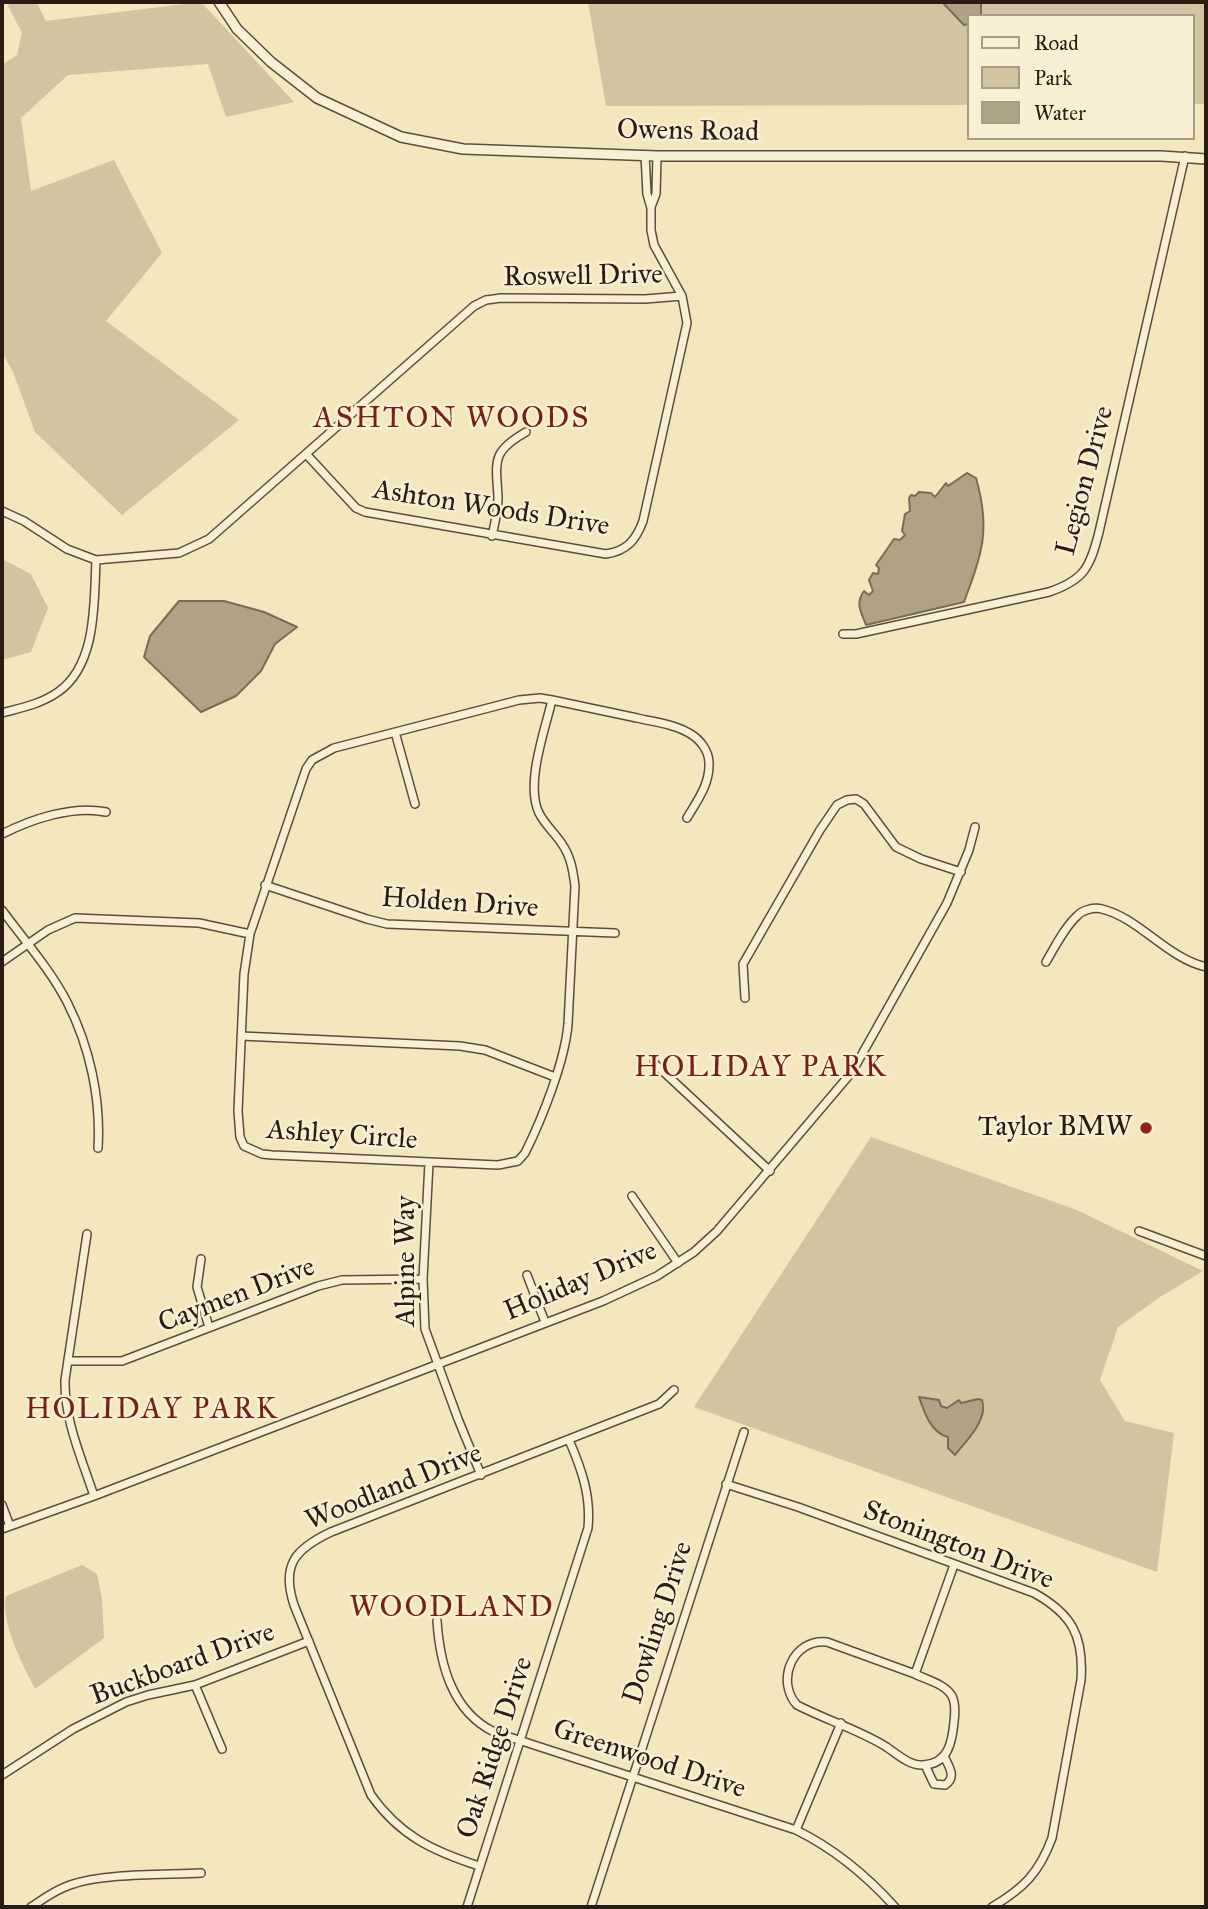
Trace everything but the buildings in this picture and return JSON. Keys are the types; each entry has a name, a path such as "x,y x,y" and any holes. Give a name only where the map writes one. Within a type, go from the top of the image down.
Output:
{"street":[{"name":"Owens Road","path":"219,2 237,29 317,98 401,137 463,149 657,156 1185,156 1206,159"},
{"name":"Ashton Woods Drive","path":"307,455 356,508 365,512 606,554 629,546 638,536 643,521 687,323 682,296 654,244 645,155"},
{"name":"Ashton Woods Drive","path":"651,208 656,194 657,156"},
{"name":"Legion Drive","path":"843,634 856,634 1049,592 1079,578 1088,568 1099,532 1185,156"},
{"name":"Roswell Drive","path":"2,511 24,521 67,549 96,560 179,553 209,539 460,317 486,300 645,299 682,296"},
{"path":"492,536 498,500 496,461 500,450 526,432"},
{"path":"2,713 44,700 60,691 73,677 91,634 96,560"},
{"name":"Ashley Circle","path":"552,700 538,758 534,796 538,811 570,858 575,886 567,1044 530,1143 518,1161 498,1165 272,1155 262,1154 244,1146 238,1119 244,974 250,934 306,769 312,760 334,748 519,700 541,698 552,700 669,725 688,732 698,740 707,750 708,777 703,792 687,818"},
{"path":"395,732 415,804"},
{"path":"745,998 743,964 837,805 856,799 864,804 896,847 921,859 961,872"},
{"path":"2,834 36,821 87,808 106,811"},
{"name":"Holiday Drive","path":"6,1527 94,1496 632,1289 678,1263 717,1231 852,1072 947,902 961,872 975,827"},
{"name":"Holden Drive","path":"265,885 367,919 387,923 615,933"},
{"path":"1046,961 1077,916 1086,910 1099,908 1118,915 1177,954 1206,967"},
{"path":"2,910 66,1002 77,1026 97,1093 100,1118 98,1148"},
{"path":"2,962 61,923 84,918 199,923 250,934"},
{"path":"241,1036 460,1046 485,1050 555,1077"},
{"path":"654,1063 770,1171"},
{"name":"Alpine Way","path":"429,1163 423,1279 425,1329 481,1475"},
{"path":"632,1196 678,1263"},
{"path":"1139,1231 1206,1256"},
{"path":"87,1234 64,1398 94,1496"},
{"path":"201,1259 197,1287 209,1327"},
{"path":"527,1275 545,1322"},
{"name":"Caymen Drive","path":"68,1361 122,1361 342,1279 423,1279"},
{"name":"Woodland Drive","path":"479,1866 437,1851 417,1840 384,1813 371,1795 289,1589 291,1562 300,1550 331,1532 659,1404 674,1390"},
{"name":"Dowling Drive","path":"591,1907 744,1432"},
{"name":"Oak Ridge Drive","path":"467,1907 588,1528 588,1492 569,1440"},
{"name":"Stonington Drive","path":"726,1484 798,1507 1034,1593 1064,1613 1074,1627 1082,1660 1079,1692 1052,1838 1047,1853 1030,1879 992,1907"},
{"path":"2,1505 6,1527"},
{"path":"915,1674 954,1565"},
{"name":"Greenwood Drive","path":"437,1621 439,1649 454,1693 464,1711 477,1724 520,1741 796,1830 834,1851 860,1872 895,1907"},
{"name":"Buckboard Drive","path":"2,1775 103,1712 148,1695 195,1685 309,1641"},
{"path":"818,1641 915,1674 944,1688 954,1702 952,1741 944,1756 925,1765 912,1763 841,1723 797,1705 789,1696 788,1675 794,1656 801,1648 818,1641"},
{"path":"195,1685 222,1749"},
{"path":"796,1830 841,1723"},
{"path":"925,1765 932,1781 937,1785 945,1785 952,1773 944,1756"},
{"path":"31,1907 60,1889 94,1879 201,1873"}],"green space":[{"path":"6,2 36,2 46,21 201,2 294,102 226,117 208,64 68,75 21,118 31,191 114,160 162,253 106,321 239,420 122,515 35,432 13,372 2,352 2,65 17,55 22,33"},
{"path":"588,2 1206,2 1206,104 1194,104 1194,14 967,14 967,105 606,106"},
{"path":"2,559 31,574 48,608 31,652 2,660"},
{"path":"871,1137 1077,1210 1203,1271 1118,1327 1100,1380 1125,1421 1174,1433 1157,1572 694,1407"},
{"path":"82,1565 97,1574 102,1599 104,1638 35,1689 9,1631 6,1596"}],"water":[{"path":"942,2 981,2 981,14 967,14 967,24 964,25"},
{"path":"967,473 976,478 984,527 980,555 964,602 866,625 860,600 864,591 869,595 873,591 869,580 873,573 878,574 879,568 876,565 894,539 900,540 905,535 902,531 905,514 910,511 909,498 919,492 931,493 935,497 946,483 948,486"},
{"path":"179,601 224,601 264,612 297,627 275,644 261,671 236,696 201,712 144,657 150,636"},
{"path":"919,1397 939,1400 941,1406 947,1408 959,1400 961,1403 982,1400 979,1422 955,1455 948,1448 948,1437 937,1431 929,1421"}],"place":[{"name":"Taylor BMW","path":"1146,1128"}],"district":[{"name":"ASHTON WOODS","path":"452,420"},
{"name":"HOLIDAY PARK","path":"761,1069"},
{"name":"HOLIDAY PARK","path":"152,1411"},
{"name":"WOODLAND","path":"452,1609"}]}
